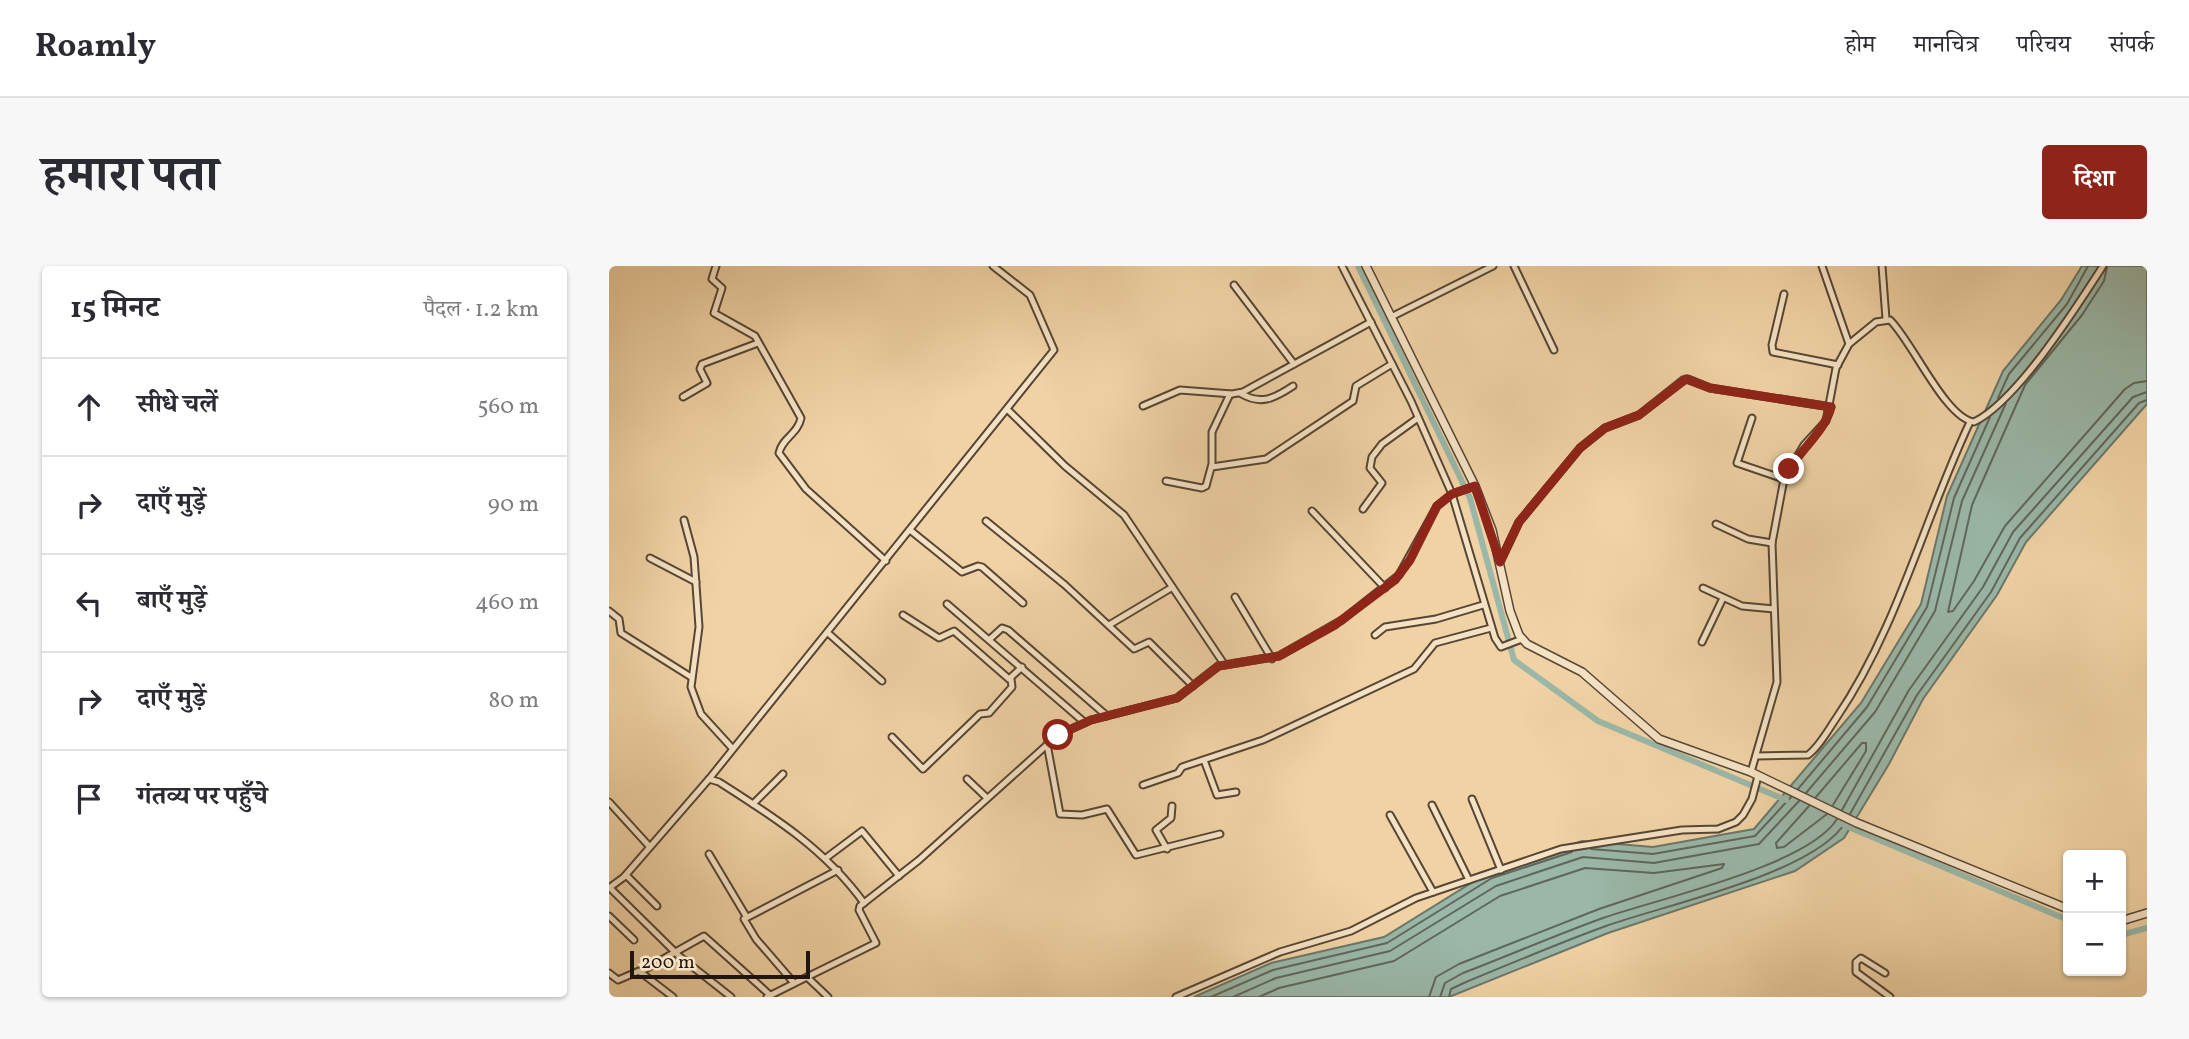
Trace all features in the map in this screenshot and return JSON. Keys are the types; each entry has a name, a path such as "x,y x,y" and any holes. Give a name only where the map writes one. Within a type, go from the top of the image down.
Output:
{"street":[{"path":"716,266 712,279 722,288 714,313 753,335 801,418 795,432 781,444 779,453 806,489 885,561"},
{"path":"731,997 674,951 610,888 626,875 709,779 1053,352 1055,346 1030,295 993,266"},
{"path":"1342,266 1392,364 1452,494 1483,605 1497,643 1504,647 1522,639"},
{"path":"1366,266 1472,487 1500,562 1510,611 1522,639 1531,647 1582,672 1650,733 1757,775 1857,823 2063,907"},
{"path":"1391,317 1493,266"},
{"path":"1514,266 1554,350"},
{"path":"1822,266 1849,344"},
{"path":"1882,266 1886,319"},
{"path":"1756,755 1804,757 1812,753 1852,694 1916,560 1949,466 1970,422 1986,414 2011,390 2071,314 2102,266"},
{"path":"1234,285 1294,364"},
{"path":"1784,293 1772,345 1773,352 1838,365"},
{"path":"1176,997 1280,952 1337,936 1405,902 1469,880 1575,846 1682,830 1718,829 1733,823 1743,814 1752,799 1757,775 1756,755 1777,682 1772,543 1784,479 1804,445 1823,426 1831,407 1838,365 1849,344 1865,329 1886,319"},
{"path":"1886,319 1893,323 1945,398 1970,422"},
{"path":"1143,407 1180,390 1240,393 1371,322"},
{"path":"683,397 706,383 700,369 702,364 758,343"},
{"path":"1212,467 1252,463 1275,454 1353,401 1356,386 1392,364"},
{"path":"1500,562 1519,522 1580,448 1605,428 1639,415 1683,380 1688,379 1710,388 1831,407"},
{"path":"1240,393 1252,398 1270,400 1293,386"},
{"path":"1165,481 1204,488 1212,467 1212,432 1230,394"},
{"path":"1007,409 1065,466 1124,515 1224,664"},
{"path":"1363,509 1382,483 1370,468 1376,450 1418,418"},
{"path":"1752,418 1737,463 1784,479"},
{"path":"609,986 706,937 768,996 876,943 859,911 864,903 899,876 1058,735 1084,722 1177,698 1224,664 1272,659 1335,625 1385,588 1410,560 1437,506 1452,494 1472,487"},
{"path":"1312,511 1385,588"},
{"path":"684,520 694,557 696,582 699,627 691,677 697,706 732,748"},
{"path":"986,521 1134,649 1151,643 1193,686"},
{"path":"1716,524 1748,538 1772,543"},
{"path":"910,530 962,572 982,567 1023,603"},
{"path":"650,558 696,582"},
{"path":"1703,587 1742,607 1774,609"},
{"path":"1109,625 1171,588"},
{"path":"1235,597 1272,659"},
{"path":"1702,642 1723,598"},
{"path":"947,604 1084,722"},
{"path":"1375,635 1385,627 1429,621 1483,605"},
{"path":"609,611 618,618 621,633 691,677"},
{"path":"892,737 923,769 980,715 989,713 1012,687 1011,679 954,631 950,630 939,638 902,615"},
{"path":"990,639 1002,628 1008,630 1107,716"},
{"path":"1143,785 1203,760 1263,740 1414,669 1438,642 1492,628"},
{"path":"828,632 882,681"},
{"path":"1011,679 1022,667"},
{"path":"1047,744 1060,814 1081,815 1107,808 1136,855 1220,835"},
{"path":"1203,760 1217,796 1236,792"},
{"path":"753,804 783,774"},
{"path":"709,779 719,782 808,841 838,870 864,903"},
{"path":"967,779 987,798"},
{"path":"1472,799 1501,870"},
{"path":"609,802 649,846"},
{"path":"1432,805 1469,880"},
{"path":"1167,849 1156,830 1171,818 1172,806"},
{"path":"1390,815 1433,892"},
{"path":"826,858 862,831 899,876"},
{"path":"709,854 746,916"},
{"path":"794,983 744,921 746,916 838,870"},
{"path":"626,875 657,906"},
{"path":"2126,920 2147,914"},
{"path":"609,916 634,940"},
{"path":"1885,972 1857,959 1856,972 1890,997"},
{"path":"640,972 673,997"},
{"path":"609,973 618,980"},
{"path":"807,977 828,997"}],"water":[{"path":"2082,266 2147,266 2147,404 2026,542 1997,595 1923,699 1889,764 1844,838 1795,871 1608,933 1449,997 1194,997 1271,963 1384,937 1489,872 1582,841 1653,847 1754,829 1861,703 1921,604 1947,496 2003,371 2061,300"}],"waterway":[{"path":"1358,266 1470,498 1514,660 1598,721 1786,800"},
{"path":"1844,825 2063,918"},
{"path":"2126,934 2147,928"}],"route":[{"path":"1058,735 1081,723 1177,698 1219,666 1245,660 1272,659 1335,625 1395,580 1410,560 1433,512 1452,494 1475,486 1488,518 1500,562 1519,522 1580,448 1605,428 1639,415 1683,380 1688,379 1710,388 1831,407 1823,426 1804,445 1789,469"}]}
